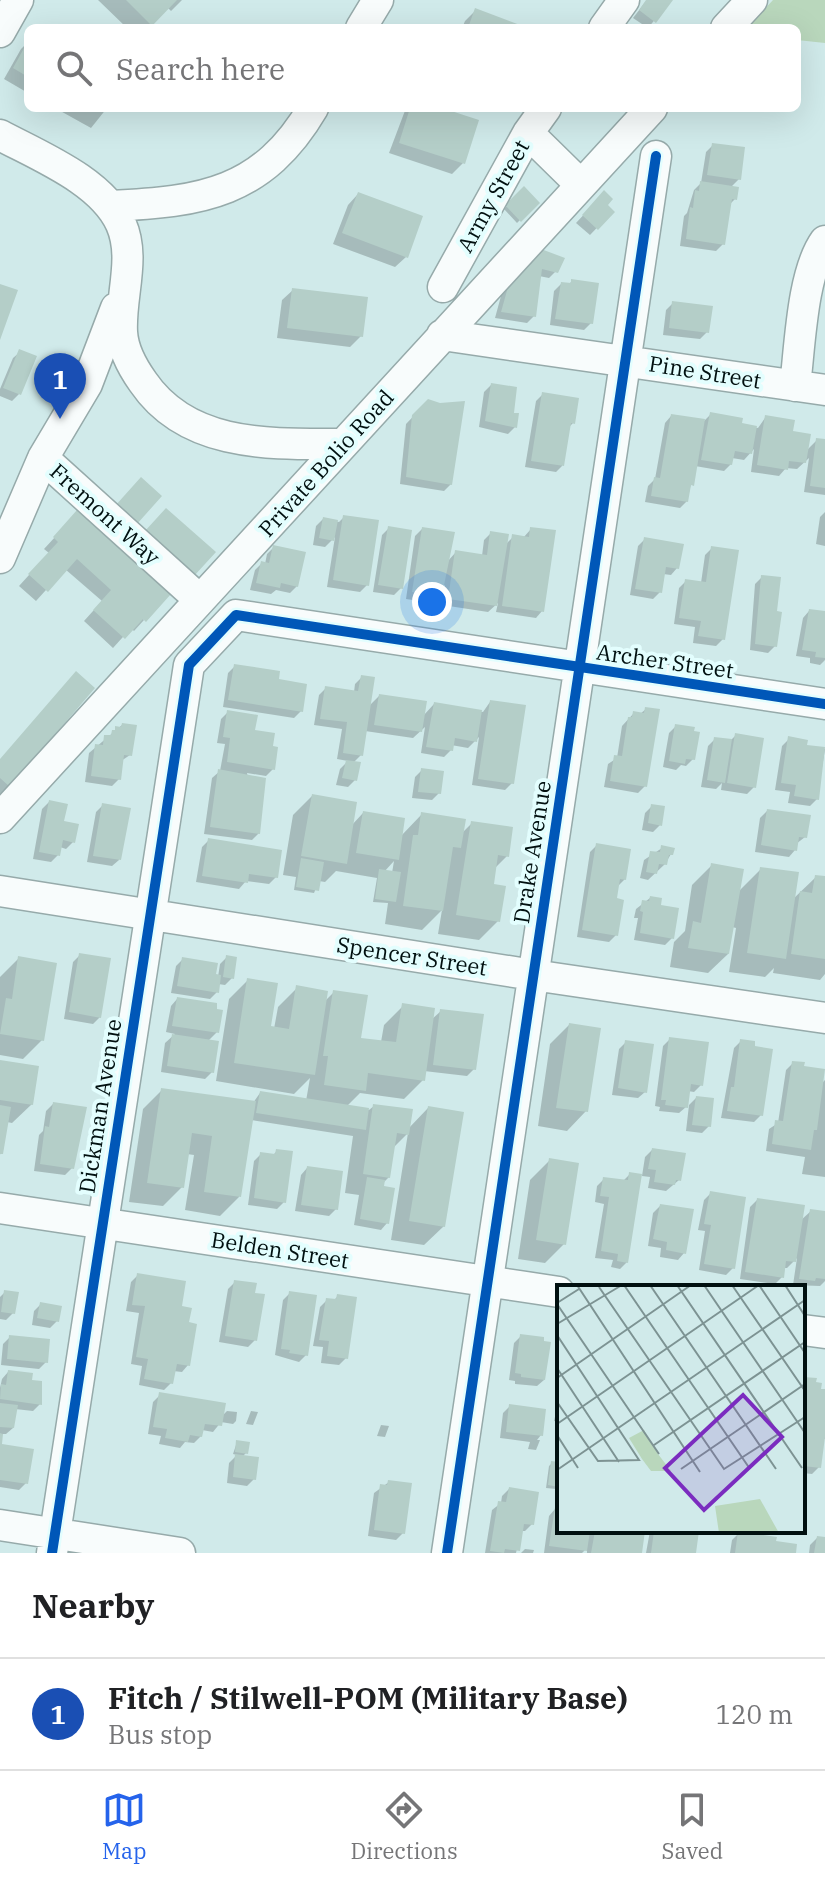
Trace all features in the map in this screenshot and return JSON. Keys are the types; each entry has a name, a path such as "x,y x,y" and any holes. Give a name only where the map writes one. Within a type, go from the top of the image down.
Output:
{"street":[{"path":"0,32 18,0"},
{"path":"363,24 378,0"},
{"path":"607,24 624,0"},
{"path":"730,24 752,0"},
{"path":"110,206 164,203 245,180 272,162 287,147 310,112"},
{"name":"Army Street","path":"443,287 528,133 543,112"},
{"name":"Private Bolio Road","path":"0,818 648,112"},
{"path":"528,133 581,185"},
{"path":"5,146 87,184 110,206 121,223 128,256 122,337 128,356 150,393 175,417 212,432 255,441 343,444"},
{"name":"Drake Avenue","path":"447,1553 656,156"},
{"path":"795,386 809,279 825,241"},
{"name":"Fremont Way","path":"124,287 87,384 43,458 200,600"},
{"name":"Pine Street","path":"442,335 825,390"},
{"path":"0,558 43,458"},
{"name":"Archer Street","path":"189,665 236,615 825,704"},
{"name":"Dickman Avenue","path":"54,1543 189,665"},
{"name":"Spencer Street","path":"0,891 825,1018"},
{"name":"Belden Street","path":"0,1208 557,1292"},
{"path":"805,1330 825,1333"},
{"path":"0,1525 54,1543 180,1553"}],"green space":[{"path":"773,0 825,0 825,43 801,40 801,24 751,24"}],"building":[{"path":"126,0 177,0 154,24 150,24"},
{"path":"646,0 673,0 656,23 639,10"},
{"path":"475,8 517,24 469,24"},
{"path":"24,48 24,75 13,68"},
{"path":"409,112 454,112 479,120 465,164 399,143"},
{"path":"712,143 745,147 741,180 707,175"},
{"path":"700,181 739,187 737,200 732,199 725,245 686,239 690,207 693,208 695,190 699,191"},
{"path":"524,186 540,203 521,222 505,205"},
{"path":"604,190 613,199 608,205 615,212 598,230 582,215"},
{"path":"358,192 423,216 408,258 342,233"},
{"path":"541,249 565,258 558,273 542,269 536,317 501,312 508,287"},
{"path":"571,279 599,283 593,324 555,319 561,282 571,283"},
{"path":"0,284 18,290 0,340"},
{"path":"292,288 368,297 363,337 287,328"},
{"path":"672,301 713,306 709,333 669,328"},
{"path":"19,349 37,356 21,395 3,388"},
{"path":"491,383 517,387 514,413 519,413 517,428 485,421"},
{"path":"542,392 579,398 575,424 571,423 564,466 531,461"},
{"path":"428,399 440,403 465,401 452,485 406,477 412,415"},
{"path":"710,412 743,418 742,423 757,426 752,454 735,451 732,465 701,460"},
{"path":"671,414 705,419 694,486 691,485 688,502 651,496 654,477 660,478"},
{"path":"765,415 795,420 793,431 811,434 806,463 789,461 788,470 757,465"},
{"path":"816,438 825,439 825,488 810,486"},
{"path":"141,477 162,496 137,524 115,506"},
{"path":"166,508 216,552 194,576 145,531"},
{"path":"77,510 171,594 146,622 143,619 125,639 93,610 111,590 77,559 48,592 28,574 58,542 53,537"},
{"path":"343,515 379,520 369,586 333,580"},
{"path":"323,517 338,520 334,541 319,538"},
{"path":"388,526 412,530 403,589 378,585"},
{"path":"422,527 455,532 443,590 436,589 435,596 412,592"},
{"path":"530,527 556,530 544,612 502,606 512,534 529,537"},
{"path":"490,531 509,534 497,606 448,599 455,550 487,555"},
{"path":"644,537 684,544 679,569 666,567 662,593 635,589"},
{"path":"273,545 306,552 298,587 281,583 280,588 256,583 261,561 269,563"},
{"path":"711,546 739,550 725,640 698,636 701,621 679,618 685,579 706,582"},
{"path":"761,575 781,577 777,611 782,612 777,647 755,644"},
{"path":"809,609 825,611 825,658 815,657 816,652 802,650"},
{"path":"234,664 280,671 279,679 307,684 303,712 228,700"},
{"path":"76,671 95,688 10,787 0,778 0,759"},
{"path":"361,675 375,677 363,756 343,753 347,722 320,719 325,686 358,691"},
{"path":"379,694 427,701 422,732 374,725"},
{"path":"490,700 526,705 514,784 478,779"},
{"path":"434,702 482,710 477,742 455,738 453,751 426,747"},
{"path":"645,707 660,709 647,787 610,781 614,755 622,756 628,717 632,717 633,711 644,713"},
{"path":"227,710 258,715 255,730 275,733 273,746 278,747 275,770 227,762 230,738 223,737"},
{"path":"122,723 137,725 132,756 124,755 121,780 91,776 95,744 103,745 104,735 111,735 115,726 121,727"},
{"path":"675,724 695,727 694,731 700,732 695,760 686,759 685,764 669,761"},
{"path":"735,733 764,738 756,788 727,783"},
{"path":"788,736 808,740 807,745 825,747 819,800 794,796 796,785 781,783"},
{"path":"714,737 732,739 725,783 707,780"},
{"path":"346,760 361,762 357,781 342,778"},
{"path":"421,768 444,771 441,794 418,792"},
{"path":"218,769 266,778 260,834 210,827"},
{"path":"312,794 357,802 347,864 301,856"},
{"path":"49,800 68,804 64,821 79,824 75,843 63,840 60,856 39,852"},
{"path":"102,803 131,808 121,860 93,856"},
{"path":"651,804 665,806 662,826 648,823"},
{"path":"767,809 811,815 807,838 799,837 797,851 761,845"},
{"path":"363,811 405,818 399,860 356,853"},
{"path":"421,812 466,819 461,848 453,847 443,911 403,906 413,835 418,835"},
{"path":"471,821 513,827 509,857 498,855 494,884 506,886 500,922 456,915"},
{"path":"208,838 282,850 278,878 249,874 248,883 202,876"},
{"path":"596,843 631,849 626,880 620,879 617,898 624,900 618,936 582,930"},
{"path":"661,845 675,848 673,855 669,855 667,865 659,864 657,874 646,872 650,851 660,852"},
{"path":"301,858 324,862 319,891 296,887"},
{"path":"711,863 744,869 729,954 688,948 693,921 701,923"},
{"path":"760,867 799,872 786,959 747,953"},
{"path":"379,869 401,872 396,902 375,899"},
{"path":"815,875 825,876 825,959 791,954 800,891 812,893"},
{"path":"650,896 662,898 661,905 679,908 674,939 640,933 642,900 649,901"},
{"path":"79,953 111,958 101,1018 69,1012"},
{"path":"226,955 237,957 234,979 223,977"},
{"path":"18,956 57,963 44,1041 0,1034 6,998 12,999"},
{"path":"182,957 218,963 216,974 221,975 219,993 177,986"},
{"path":"247,978 278,983 271,1026 289,1029 296,985 328,991 315,1075 234,1063"},
{"path":"333,990 368,995 361,1038 396,1042 402,1003 435,1008 425,1081 368,1073 366,1091 324,1085 328,1056 323,1056"},
{"path":"177,997 217,1003 217,1009 223,1010 219,1033 172,1026"},
{"path":"440,1009 484,1014 476,1070 433,1065"},
{"path":"569,1023 601,1028 588,1112 556,1108"},
{"path":"172,1034 219,1041 214,1073 167,1066"},
{"path":"669,1037 709,1042 703,1086 691,1084 688,1108 665,1105 666,1100 661,1100"},
{"path":"740,1039 755,1041 755,1046 773,1049 763,1116 727,1111 731,1087 734,1087"},
{"path":"625,1040 654,1044 647,1093 618,1088"},
{"path":"0,1060 39,1066 33,1105 0,1100"},
{"path":"792,1061 825,1069 817,1130 814,1130 811,1150 772,1144 775,1120 783,1121"},
{"path":"161,1088 256,1101 241,1197 204,1192 212,1136 192,1133 184,1188 147,1183"},
{"path":"260,1091 369,1108 366,1130 256,1113"},
{"path":"696,1096 714,1098 711,1127 692,1125"},
{"path":"53,1102 87,1107 74,1169 40,1164 45,1126 49,1127"},
{"path":"373,1104 413,1109 409,1135 397,1133 390,1178 363,1174"},
{"path":"0,1105 11,1107 3,1154 0,1154"},
{"path":"428,1106 464,1112 445,1227 409,1221"},
{"path":"652,1148 686,1153 681,1181 676,1180 675,1185 654,1182 656,1170 648,1169"},
{"path":"276,1149 293,1151 286,1203 254,1198 260,1152 275,1154"},
{"path":"549,1158 579,1163 566,1245 536,1240"},
{"path":"307,1166 343,1171 338,1210 301,1205"},
{"path":"629,1172 642,1174 628,1263 617,1261 618,1254 601,1251 609,1197 600,1196 603,1177 628,1180"},
{"path":"367,1177 385,1180 384,1186 395,1188 389,1224 360,1219"},
{"path":"710,1191 746,1197 735,1269 704,1264 711,1225 704,1224"},
{"path":"757,1198 805,1205 796,1262 786,1261 784,1278 745,1272"},
{"path":"660,1204 694,1209 686,1254 666,1250 667,1242 653,1239"},
{"path":"810,1209 825,1211 825,1279 816,1278 815,1281 799,1279"},
{"path":"137,1273 186,1281 182,1306 192,1308 189,1322 197,1324 190,1366 177,1364 173,1384 144,1379 148,1359 136,1357 145,1306 132,1305"},
{"path":"234,1280 257,1283 255,1293 265,1294 257,1341 225,1336"},
{"path":"4,1290 19,1292 15,1314 1,1312"},
{"path":"289,1291 317,1295 308,1356 281,1349"},
{"path":"337,1294 357,1297 348,1359 327,1356 329,1341 319,1340 326,1298 336,1299"},
{"path":"40,1302 62,1306 59,1322 37,1318"},
{"path":"520,1334 544,1337 544,1341 551,1342 545,1380 521,1377 521,1374 515,1373"},
{"path":"9,1335 50,1339 48,1363 7,1359"},
{"path":"8,1370 33,1373 32,1380 42,1381 42,1405 0,1399 1,1384 6,1385"},
{"path":"805,1377 817,1378 816,1382 822,1383 821,1389 825,1389 825,1437 821,1468 805,1466"},
{"path":"159,1392 226,1403 222,1426 205,1424 202,1437 190,1435 188,1442 165,1438 167,1429 153,1427"},
{"path":"0,1403 18,1405 14,1428 0,1427"},
{"path":"509,1404 546,1409 543,1436 506,1432"},
{"path":"0,1433 3,1434 2,1444 34,1449 28,1484 0,1480"},
{"path":"236,1440 250,1442 248,1454 235,1452"},
{"path":"235,1454 259,1457 256,1480 233,1477"},
{"path":"551,1461 557,1462 557,1487 548,1485"},
{"path":"388,1480 412,1483 405,1534 374,1530 380,1484 387,1485"},
{"path":"509,1487 539,1492 534,1525 524,1524 520,1551 490,1551 498,1501 506,1502"},
{"path":"555,1507 557,1533 590,1533 587,1551 549,1546"},
{"path":"595,1533 645,1533 642,1553 591,1553"},
{"path":"654,1533 699,1533 696,1553 651,1553"},
{"path":"738,1533 777,1537 776,1541 797,1544 796,1553 735,1553"},
{"path":"817,1536 825,1537 825,1553 814,1553"}],"cycle path":[{"path":"447,1553 656,156"},
{"path":"52,1553 189,665 236,615 825,704"}],"place":[{"name":"Fitch / Stilwell-POM (Military Base)","path":"60,419"}]}
